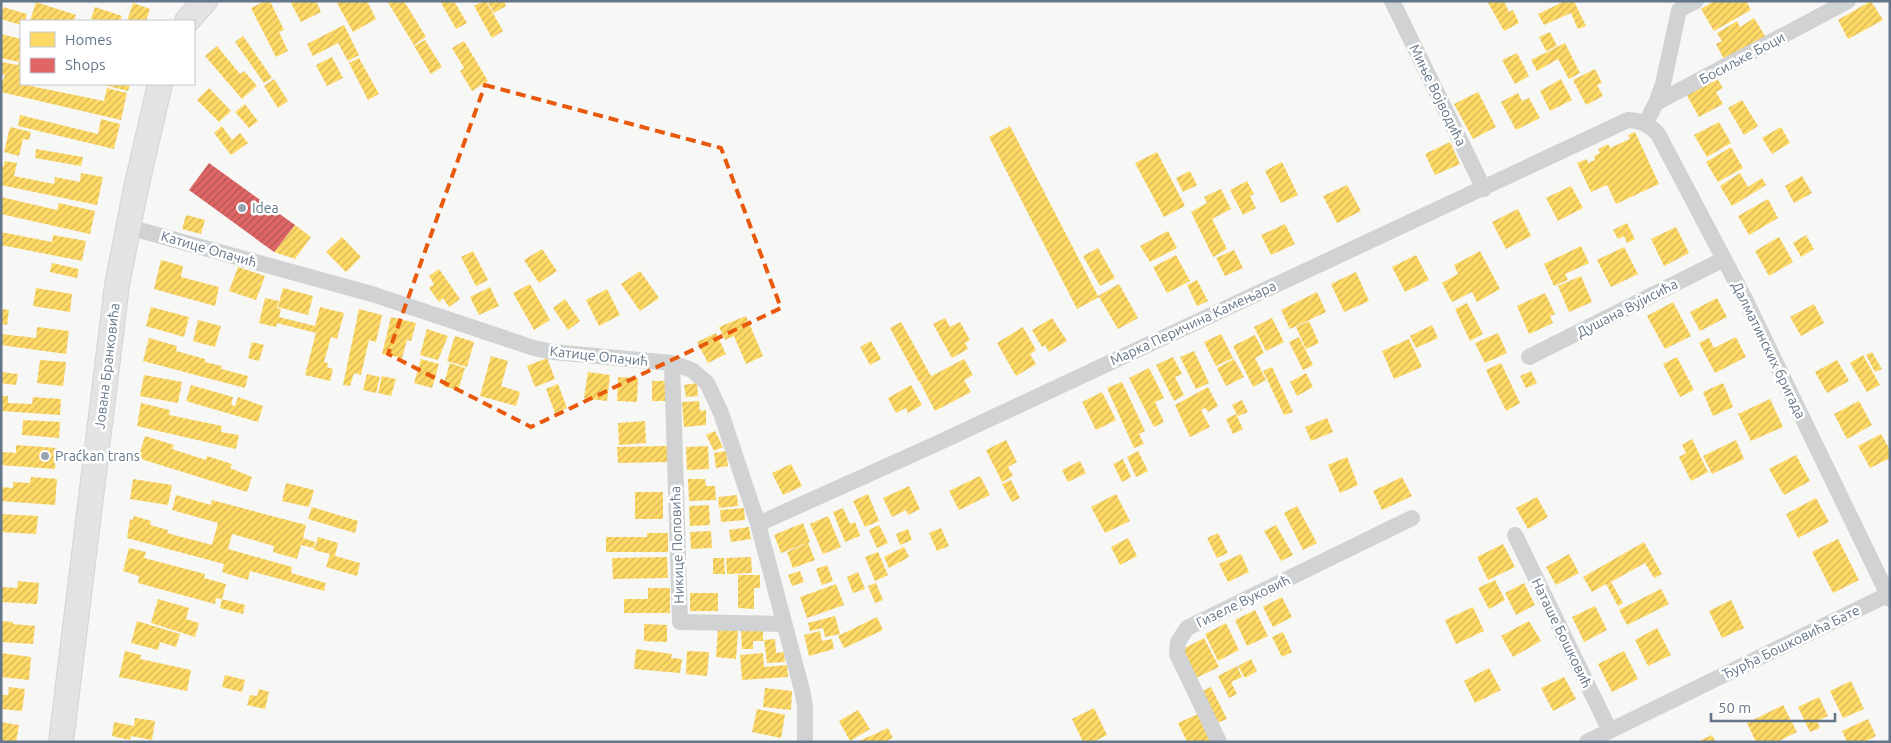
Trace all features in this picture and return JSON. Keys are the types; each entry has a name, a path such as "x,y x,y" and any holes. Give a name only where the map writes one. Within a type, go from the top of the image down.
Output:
{"main road":[{"path":"188,20 205,1"},
{"name":"Јована Бранковића","path":"61,742 116,285 160,85"}],"street":[{"name":"Миње Војводића","path":"1392,1 1484,189"},
{"path":"1645,124 1663,84 1678,10 1696,1"},
{"name":"Босиљке Боци","path":"1656,103 1848,1"},
{"name":"Марка Перичина Камењара","path":"758,524 1484,189 1628,120 1645,124"},
{"name":"Далматинских бригада","path":"1645,124 1658,134 1724,260 1889,597"},
{"name":"Катице Опачић","path":"128,227 372,294 534,348 553,352 672,363 700,376 712,390 758,524 805,706 805,742"},
{"name":"Душана Вујисића","path":"1530,357 1724,260"},
{"name":"Никице Поповића","path":"672,363 680,622 784,624"},
{"name":"Гизеле Вуковић","path":"1219,742 1177,654 1176,646 1180,636 1187,628 1412,518"},
{"name":"Наташе Бошковић","path":"1515,535 1610,731"},
{"name":"Ђурђа Бошковића Бате","path":"1587,742 1889,597"}],"highlighted area":[{"path":"485,85 721,148 781,308 531,427 388,354"}],"building: Homes":[{"path":"265,1 270,1 284,30 279,32 288,51 276,57 251,8"},
{"path":"290,1 316,1 321,12 301,22"},
{"path":"336,1 367,1 376,19 353,32"},
{"path":"387,1 404,1 426,37 414,45"},
{"path":"440,1 454,1 467,23 456,29"},
{"path":"486,1 503,31 492,38 474,6"},
{"path":"487,1 504,1 506,6 494,13"},
{"path":"1487,1 1504,1 1509,12 1513,10 1519,23 1504,31"},
{"path":"1565,1 1574,1 1586,26 1578,29 1571,13 1544,25 1538,14"},
{"path":"1714,1 1746,1 1751,10 1714,31 1701,9"},
{"path":"1871,1 1883,20 1848,39 1838,20"},
{"path":"36,2 76,15 74,20 30,20"},
{"path":"133,3 150,9 146,20 127,20"},
{"path":"3,7 27,14 25,20 20,20 20,25 1,19"},
{"path":"95,7 122,16 120,20 91,19"},
{"path":"1754,18 1767,39 1726,63 1716,44 1722,41 1717,33 1737,21 1740,27"},
{"path":"344,25 359,55 348,61 338,43 313,56 307,44"},
{"path":"1550,32 1557,46 1546,51 1539,37"},
{"path":"1,34 20,39 20,85 104,101 107,88 127,93 121,120 1,92 1,80 3,81 5,75 1,74 1,62 18,65 19,62 1,58"},
{"path":"243,36 272,78 264,83 235,42"},
{"path":"425,40 442,67 431,74 414,46"},
{"path":"464,41 488,81 472,91 460,71 464,68 452,48"},
{"path":"1565,43 1580,73 1569,79 1558,59 1537,71 1531,60"},
{"path":"217,46 240,74 244,71 257,86 242,99 205,56"},
{"path":"1517,53 1529,76 1515,84 1502,60"},
{"path":"332,57 343,78 327,86 316,65"},
{"path":"359,58 379,94 368,100 349,63"},
{"path":"1595,69 1602,83 1597,85 1603,96 1586,105 1573,80"},
{"path":"1715,75 1723,88 1716,92 1723,104 1699,117 1685,92"},
{"path":"274,79 288,101 278,108 264,86"},
{"path":"1561,79 1572,100 1550,111 1540,91"},
{"path":"104,85 130,85 128,91"},
{"path":"209,88 231,111 219,122 197,100"},
{"path":"1478,92 1496,127 1473,139 1454,104"},
{"path":"1518,93 1522,101 1529,98 1540,118 1516,130 1501,102"},
{"path":"1742,100 1758,126 1744,135 1728,108"},
{"path":"245,104 258,121 249,128 235,112"},
{"path":"20,115 98,134 101,119 120,124 114,149 18,126"},
{"path":"1719,122 1731,143 1707,157 1694,135"},
{"path":"222,126 232,140 240,133 248,143 231,155 214,133"},
{"path":"1010,126 1098,296 1119,284 1138,318 1118,329 1099,297 1077,309 989,137"},
{"path":"10,127 31,132 29,140 23,139 19,156 4,152"},
{"path":"1781,127 1790,143 1772,154 1762,138"},
{"path":"1635,132 1659,184 1616,204 1607,185 1591,192 1577,163 1587,159 1588,163 1595,160 1594,156 1600,153 1598,149 1608,144 1610,148 1630,139 1628,135"},
{"path":"1450,142 1460,164 1435,175 1425,154"},
{"path":"1731,147 1743,168 1718,182 1706,162"},
{"path":"36,149 83,157 81,166 35,158"},
{"path":"1157,152 1185,206 1164,217 1135,163"},
{"path":"5,161 17,163 14,176 54,184 55,177 80,182 81,173 103,177 97,205 1,185 1,166 3,167"},
{"path":"1282,162 1298,195 1281,203 1265,171"},
{"path":"1190,171 1197,185 1183,192 1176,178"},
{"path":"1740,173 1748,187 1762,178 1766,185 1732,206 1720,186"},
{"path":"1802,176 1812,193 1794,203 1785,186"},
{"path":"1247,181 1254,194 1250,196 1256,208 1243,215 1230,190"},
{"path":"1347,185 1361,211 1337,223 1323,196"},
{"path":"1571,186 1583,208 1558,221 1546,198"},
{"path":"1221,189 1231,209 1212,219 1227,249 1213,257 1191,212 1207,203 1204,197"},
{"path":"1,197 57,210 59,203 95,211 90,234 1,214"},
{"path":"1768,199 1778,218 1749,235 1738,216"},
{"path":"1518,209 1531,236 1506,249 1492,222"},
{"path":"186,215 205,220 201,234 182,229"},
{"path":"1627,223 1635,239 1627,243 1624,236 1618,239 1613,230"},
{"path":"1285,224 1295,244 1271,255 1261,235"},
{"path":"295,225 311,237 295,259 274,252"},
{"path":"1676,227 1689,253 1664,266 1651,239"},
{"path":"1168,231 1177,248 1150,262 1140,246"},
{"path":"1,232 52,242 53,235 86,241 82,261 1,245"},
{"path":"1806,235 1814,249 1801,257 1793,243"},
{"path":"342,237 361,257 346,272 326,252"},
{"path":"1779,237 1793,262 1769,276 1755,251"},
{"path":"1581,246 1589,263 1565,274 1568,280 1554,286 1544,264"},
{"path":"1624,247 1638,274 1611,287 1597,260"},
{"path":"1098,248 1115,278 1100,286 1083,256"},
{"path":"542,249 557,271 539,283 524,260"},
{"path":"1234,250 1243,268 1225,276 1216,258"},
{"path":"473,251 488,280 476,286 461,257"},
{"path":"1480,251 1500,289 1477,302 1472,292 1452,302 1442,283 1458,274 1454,265"},
{"path":"1176,255 1190,281 1167,293 1153,267"},
{"path":"1416,255 1429,280 1405,292 1392,267"},
{"path":"161,260 183,266 181,277 219,287 215,306 154,289"},
{"path":"52,263 79,269 77,278 50,272"},
{"path":"238,267 265,276 256,300 229,291"},
{"path":"439,269 460,299 449,307 443,298 439,302 429,288 434,284 429,276"},
{"path":"640,271 659,298 640,311 621,284"},
{"path":"1356,272 1369,301 1344,312 1331,284"},
{"path":"1581,276 1592,302 1569,312 1558,286"},
{"path":"1197,280 1208,301 1197,306 1187,285"},
{"path":"530,284 550,320 534,330 513,293"},
{"path":"490,287 499,306 479,315 470,297"},
{"path":"36,288 72,294 70,312 33,306"},
{"path":"283,288 313,296 308,315 278,307"},
{"path":"607,289 620,315 599,326 586,300"},
{"path":"1317,292 1326,312 1290,329 1281,310"},
{"path":"1545,293 1555,314 1550,316 1553,323 1529,334 1517,306"},
{"path":"265,298 279,301 277,308 281,309 279,317 315,326 320,307 344,313 337,339 331,337 324,362 328,363 327,367 333,369 330,381 305,375 316,333 277,323 276,327 259,323"},
{"path":"1717,298 1727,317 1700,331 1690,312"},
{"path":"565,299 580,321 568,330 553,308"},
{"path":"1673,302 1691,336 1665,349 1647,316"},
{"path":"1467,303 1483,334 1470,341 1455,309"},
{"path":"1814,304 1824,323 1801,336 1790,317"},
{"path":"151,307 189,317 184,337 146,326"},
{"path":"1,309 9,310 7,325 1,324"},
{"path":"359,309 382,315 376,342 369,340 361,375 354,373 350,386 343,385"},
{"path":"746,316 763,356 746,364 734,336 725,340 719,327"},
{"path":"391,317 416,323 411,341 407,340 402,358 382,354"},
{"path":"945,318 950,327 960,322 970,340 965,343 968,349 952,358 933,324"},
{"path":"1052,318 1067,341 1049,352 1045,345 1042,347 1032,330"},
{"path":"1272,318 1284,342 1266,351 1254,327"},
{"path":"198,320 221,326 215,347 193,341"},
{"path":"1309,321 1319,343 1306,349 1296,327"},
{"path":"901,322 931,376 919,382 890,328"},
{"path":"1432,325 1438,338 1416,348 1410,336"},
{"path":"37,327 69,331 66,354 1,345 1,334 36,338"},
{"path":"1023,327 1036,350 1030,354 1036,364 1016,376 997,343"},
{"path":"427,329 448,336 438,360 420,355"},
{"path":"716,333 726,354 708,363 697,342"},
{"path":"1498,333 1507,353 1485,363 1475,343"},
{"path":"1221,334 1233,358 1216,366 1204,342"},
{"path":"1255,335 1264,353 1255,358 1266,380 1253,387 1233,346"},
{"path":"455,336 474,342 467,367 447,361"},
{"path":"1299,337 1313,365 1303,370 1289,342"},
{"path":"1736,337 1746,357 1715,373 1699,343 1709,338 1714,348"},
{"path":"149,338 177,346 176,351 205,359 205,362 222,366 221,369 248,376 245,388 143,361"},
{"path":"1409,339 1422,367 1394,379 1382,351"},
{"path":"871,341 881,359 870,365 860,347"},
{"path":"252,342 264,345 259,361 248,358"},
{"path":"1194,351 1209,383 1196,389 1180,357"},
{"path":"1872,352 1882,369 1875,372 1866,355"},
{"path":"1863,355 1880,385 1867,392 1850,363"},
{"path":"491,356 508,361 501,386 520,392 516,406 480,396"},
{"path":"1173,357 1182,374 1175,377 1184,395 1174,401 1156,365"},
{"path":"1677,357 1694,390 1680,397 1663,364"},
{"path":"547,358 555,379 535,387 527,366"},
{"path":"421,359 439,364 432,388 414,383"},
{"path":"964,359 973,375 964,380 971,392 935,411 920,382"},
{"path":"1234,359 1244,377 1226,386 1217,368"},
{"path":"40,360 66,362 63,386 37,383"},
{"path":"1837,360 1849,381 1827,393 1815,372"},
{"path":"450,363 465,368 458,390 443,386"},
{"path":"1501,363 1520,403 1506,411 1486,370"},
{"path":"1272,367 1293,412 1284,415 1263,371"},
{"path":"1149,368 1164,398 1155,402 1164,422 1154,427 1129,378"},
{"path":"1531,371 1537,383 1526,388 1520,376"},
{"path":"1,372 18,374 16,385 1,383"},
{"path":"588,372 610,375 607,401 584,398"},
{"path":"1306,373 1313,387 1297,396 1290,382"},
{"path":"367,374 380,377 376,393 363,390"},
{"path":"144,375 182,382 178,403 140,396"},
{"path":"382,376 396,379 391,396 378,393"},
{"path":"618,377 638,378 637,402 617,401"},
{"path":"652,381 668,381 668,401 652,401"},
{"path":"1122,382 1145,431 1139,434 1144,444 1134,448 1107,388"},
{"path":"697,383 698,396 686,397 684,385"},
{"path":"1723,383 1733,407 1713,416 1703,392"},
{"path":"558,384 567,408 555,413 546,389"},
{"path":"191,385 233,397 231,405 235,406 238,397 263,406 258,422 186,401"},
{"path":"911,385 922,405 908,413 906,408 896,413 888,398"},
{"path":"1208,387 1218,406 1208,412 1202,403 1205,408 1201,410 1210,427 1190,437 1175,405"},
{"path":"1102,392 1116,420 1096,430 1082,402"},
{"path":"1,396 8,396 8,403 32,404 33,397 61,399 60,415 1,411"},
{"path":"1770,399 1783,427 1751,441 1738,414"},
{"path":"1242,400 1248,412 1238,416 1232,405"},
{"path":"699,401 700,411 706,410 706,425 684,427 682,402"},
{"path":"1859,401 1872,425 1847,439 1834,414"},
{"path":"141,403 170,410 169,415 222,426 221,432 239,435 236,449 137,426"},
{"path":"1236,414 1243,429 1233,434 1226,419"},
{"path":"1327,418 1333,432 1311,441 1305,427"},
{"path":"23,420 60,422 59,438 22,435"},
{"path":"645,421 646,443 619,445 618,423"},
{"path":"715,431 723,447 714,451 706,435"},
{"path":"1881,434 1890,450 1890,458 1870,468 1858,446"},
{"path":"145,436 174,445 172,449 206,460 207,456 232,464 230,468 252,477 247,492 138,458"},
{"path":"1692,439 1708,472 1691,481 1679,457 1686,453 1682,445"},
{"path":"1006,440 1017,462 1008,467 1013,476 1002,482 986,450"},
{"path":"1736,440 1744,459 1712,474 1703,456"},
{"path":"16,445 57,448 55,469 1,465 1,452 16,453"},
{"path":"667,446 668,462 618,463 617,447"},
{"path":"708,446 709,469 687,470 686,447"},
{"path":"726,451 728,466 716,468 714,453"},
{"path":"1138,451 1148,471 1136,477 1127,457"},
{"path":"1796,455 1810,481 1784,495 1769,469"},
{"path":"1347,457 1358,485 1340,493 1328,465"},
{"path":"1123,459 1131,477 1122,482 1113,464"},
{"path":"1080,461 1086,473 1068,482 1062,470"},
{"path":"791,464 802,486 783,495 772,473"},
{"path":"980,476 990,495 959,510 949,491"},
{"path":"31,477 57,479 55,505 1,501 1,487 13,488 13,482 30,483"},
{"path":"1402,477 1412,496 1382,510 1373,491"},
{"path":"133,479 172,485 168,505 130,499"},
{"path":"688,479 705,479 706,486 715,486 716,500 689,501"},
{"path":"1011,480 1020,498 1012,502 1002,484"},
{"path":"286,483 314,490 309,507 282,501"},
{"path":"909,486 920,509 908,515 906,510 892,517 883,498"},
{"path":"635,492 663,492 663,519 635,519"},
{"path":"868,494 879,521 865,527 853,501"},
{"path":"1116,494 1130,521 1105,533 1091,507"},
{"path":"176,495 211,505 212,500 306,525 303,538 315,542 314,548 301,545 297,559 273,552 274,546 232,534 228,549 292,567 291,573 326,583 324,591 250,571 248,580 222,572 224,564 127,538 130,519 133,520 134,516 151,521 150,525 168,530 167,533 212,545 218,523 172,510"},
{"path":"737,495 738,506 719,508 718,497"},
{"path":"1537,497 1548,517 1528,529 1516,508"},
{"path":"1816,498 1829,522 1798,538 1786,514"},
{"path":"709,505 710,525 690,526 689,506"},
{"path":"1297,506 1317,543 1303,550 1284,513"},
{"path":"312,507 358,521 355,533 308,519"},
{"path":"744,508 745,520 721,522 720,510"},
{"path":"843,508 850,524 855,522 860,536 845,542 833,512"},
{"path":"1,514 38,516 36,534 1,532"},
{"path":"828,516 841,547 823,554 810,524"},
{"path":"803,523 810,542 781,553 774,535"},
{"path":"879,525 888,543 877,548 869,530"},
{"path":"1276,525 1293,555 1281,561 1264,531"},
{"path":"749,527 751,539 731,542 729,530"},
{"path":"941,528 949,546 937,551 929,533"},
{"path":"908,529 912,540 900,545 896,534"},
{"path":"711,531 712,548 691,549 690,532"},
{"path":"647,533 668,533 668,552 606,552 606,537 647,537"},
{"path":"1218,533 1228,553 1217,558 1207,538"},
{"path":"318,537 338,543 335,556 360,563 357,576 326,567 330,554 314,550"},
{"path":"1128,538 1137,556 1120,565 1111,547"},
{"path":"1838,539 1859,580 1833,593 1812,552"},
{"path":"1644,542 1662,574 1654,578 1645,563 1611,582 1623,603 1618,606 1606,584 1592,592 1583,577"},
{"path":"808,543 815,560 793,568 787,552"},
{"path":"1503,544 1515,567 1488,580 1477,557"},
{"path":"904,547 909,557 889,568 884,557"},
{"path":"129,548 146,552 144,558 205,574 204,578 226,584 222,599 216,598 215,604 138,583 139,576 123,571"},
{"path":"878,552 888,575 875,581 865,557"},
{"path":"1241,554 1249,572 1228,582 1219,564"},
{"path":"1569,554 1579,573 1556,585 1546,567"},
{"path":"667,557 668,578 613,579 612,558"},
{"path":"751,557 752,573 727,574 726,558"},
{"path":"713,558 724,558 725,574 713,574"},
{"path":"827,565 833,581 822,585 816,569"},
{"path":"800,571 804,582 792,586 788,575"},
{"path":"858,572 865,589 853,593 847,577"},
{"path":"738,575 760,575 760,588 754,588 754,609 738,608"},
{"path":"1495,580 1505,600 1489,609 1478,588"},
{"path":"18,581 39,583 37,604 1,602 1,587 17,588"},
{"path":"876,583 883,600 875,603 868,586"},
{"path":"1524,583 1535,605 1516,615 1505,593"},
{"path":"836,584 844,605 807,618 800,597"},
{"path":"648,588 670,588 670,613 624,613 624,599 648,599"},
{"path":"1661,589 1669,604 1627,625 1619,610"},
{"path":"690,593 718,593 718,611 690,611"},
{"path":"1282,597 1292,617 1273,627 1263,607"},
{"path":"158,599 189,608 186,619 199,623 195,637 151,623"},
{"path":"222,599 245,605 243,614 220,608"},
{"path":"1731,600 1744,628 1722,638 1709,611"},
{"path":"1595,606 1607,630 1584,642 1572,617"},
{"path":"1473,607 1484,631 1456,644 1445,620"},
{"path":"1255,610 1268,636 1247,646 1235,620"},
{"path":"835,616 840,634 825,637 823,628 810,631 808,623"},
{"path":"877,617 883,630 844,648 838,636"},
{"path":"1,621 35,626 33,644 1,642"},
{"path":"137,621 180,634 176,647 160,642 158,650 131,643"},
{"path":"1529,621 1541,641 1513,657 1501,636"},
{"path":"1226,623 1239,650 1218,661 1205,634"},
{"path":"644,624 667,625 667,642 644,641"},
{"path":"1657,628 1671,655 1648,666 1635,640"},
{"path":"718,629 738,631 736,659 716,657"},
{"path":"741,631 763,631 763,641 753,641 753,649 742,649"},
{"path":"820,631 822,641 832,639 834,649 809,656 804,635"},
{"path":"1283,632 1292,652 1282,657 1272,637"},
{"path":"1204,638 1219,667 1196,678 1181,650"},
{"path":"775,639 776,653 784,652 785,662 767,663 764,640"},
{"path":"636,649 672,654 671,658 682,659 680,673 634,669"},
{"path":"125,651 141,655 140,659 191,670 187,691 119,677"},
{"path":"687,651 709,652 707,676 686,674"},
{"path":"1624,651 1638,679 1612,692 1598,664"},
{"path":"1,653 31,657 29,680 1,677"},
{"path":"763,653 764,667 787,665 788,677 742,680 740,655"},
{"path":"1251,659 1257,671 1245,678 1238,666"},
{"path":"1237,666 1242,677 1231,682 1237,694 1229,698 1218,676"},
{"path":"1489,668 1501,690 1475,703 1464,681"},
{"path":"225,675 245,680 242,692 222,687"},
{"path":"1564,677 1576,699 1553,711 1541,688"},
{"path":"1851,681 1864,709 1843,718 1830,691"},
{"path":"9,687 25,689 22,711 1,709 1,695 8,695"},
{"path":"1211,687 1227,719 1217,723 1202,691"},
{"path":"765,688 792,691 791,710 763,707"},
{"path":"259,689 269,692 265,709 247,705 250,695 257,696"},
{"path":"1819,697 1828,716 1817,721 1820,728 1810,732 1798,707"},
{"path":"1783,705 1797,732 1777,742 1756,742 1747,723"},
{"path":"1094,708 1107,735 1093,742 1083,742 1072,719"},
{"path":"757,709 785,715 781,738 752,732"},
{"path":"858,710 870,729 850,741 839,721"},
{"path":"1198,714 1212,742 1187,742 1178,723"},
{"path":"135,718 155,721 152,740 131,736 130,740 112,736 114,722 134,726"},
{"path":"1868,719 1876,736 1864,742 1847,742 1842,731"},
{"path":"1,722 19,725 16,742 1,742"},
{"path":"888,728 893,738 884,742 857,742"},
{"path":"1712,735 1716,742 1697,742"}],"building: Shops":[{"name":"Idea","path":"209,163 295,225 274,252 189,190"}],"place":[{"name":"Idea","path":"242,208"},
{"name":"Praćkan trans","path":"45,456"}]}
